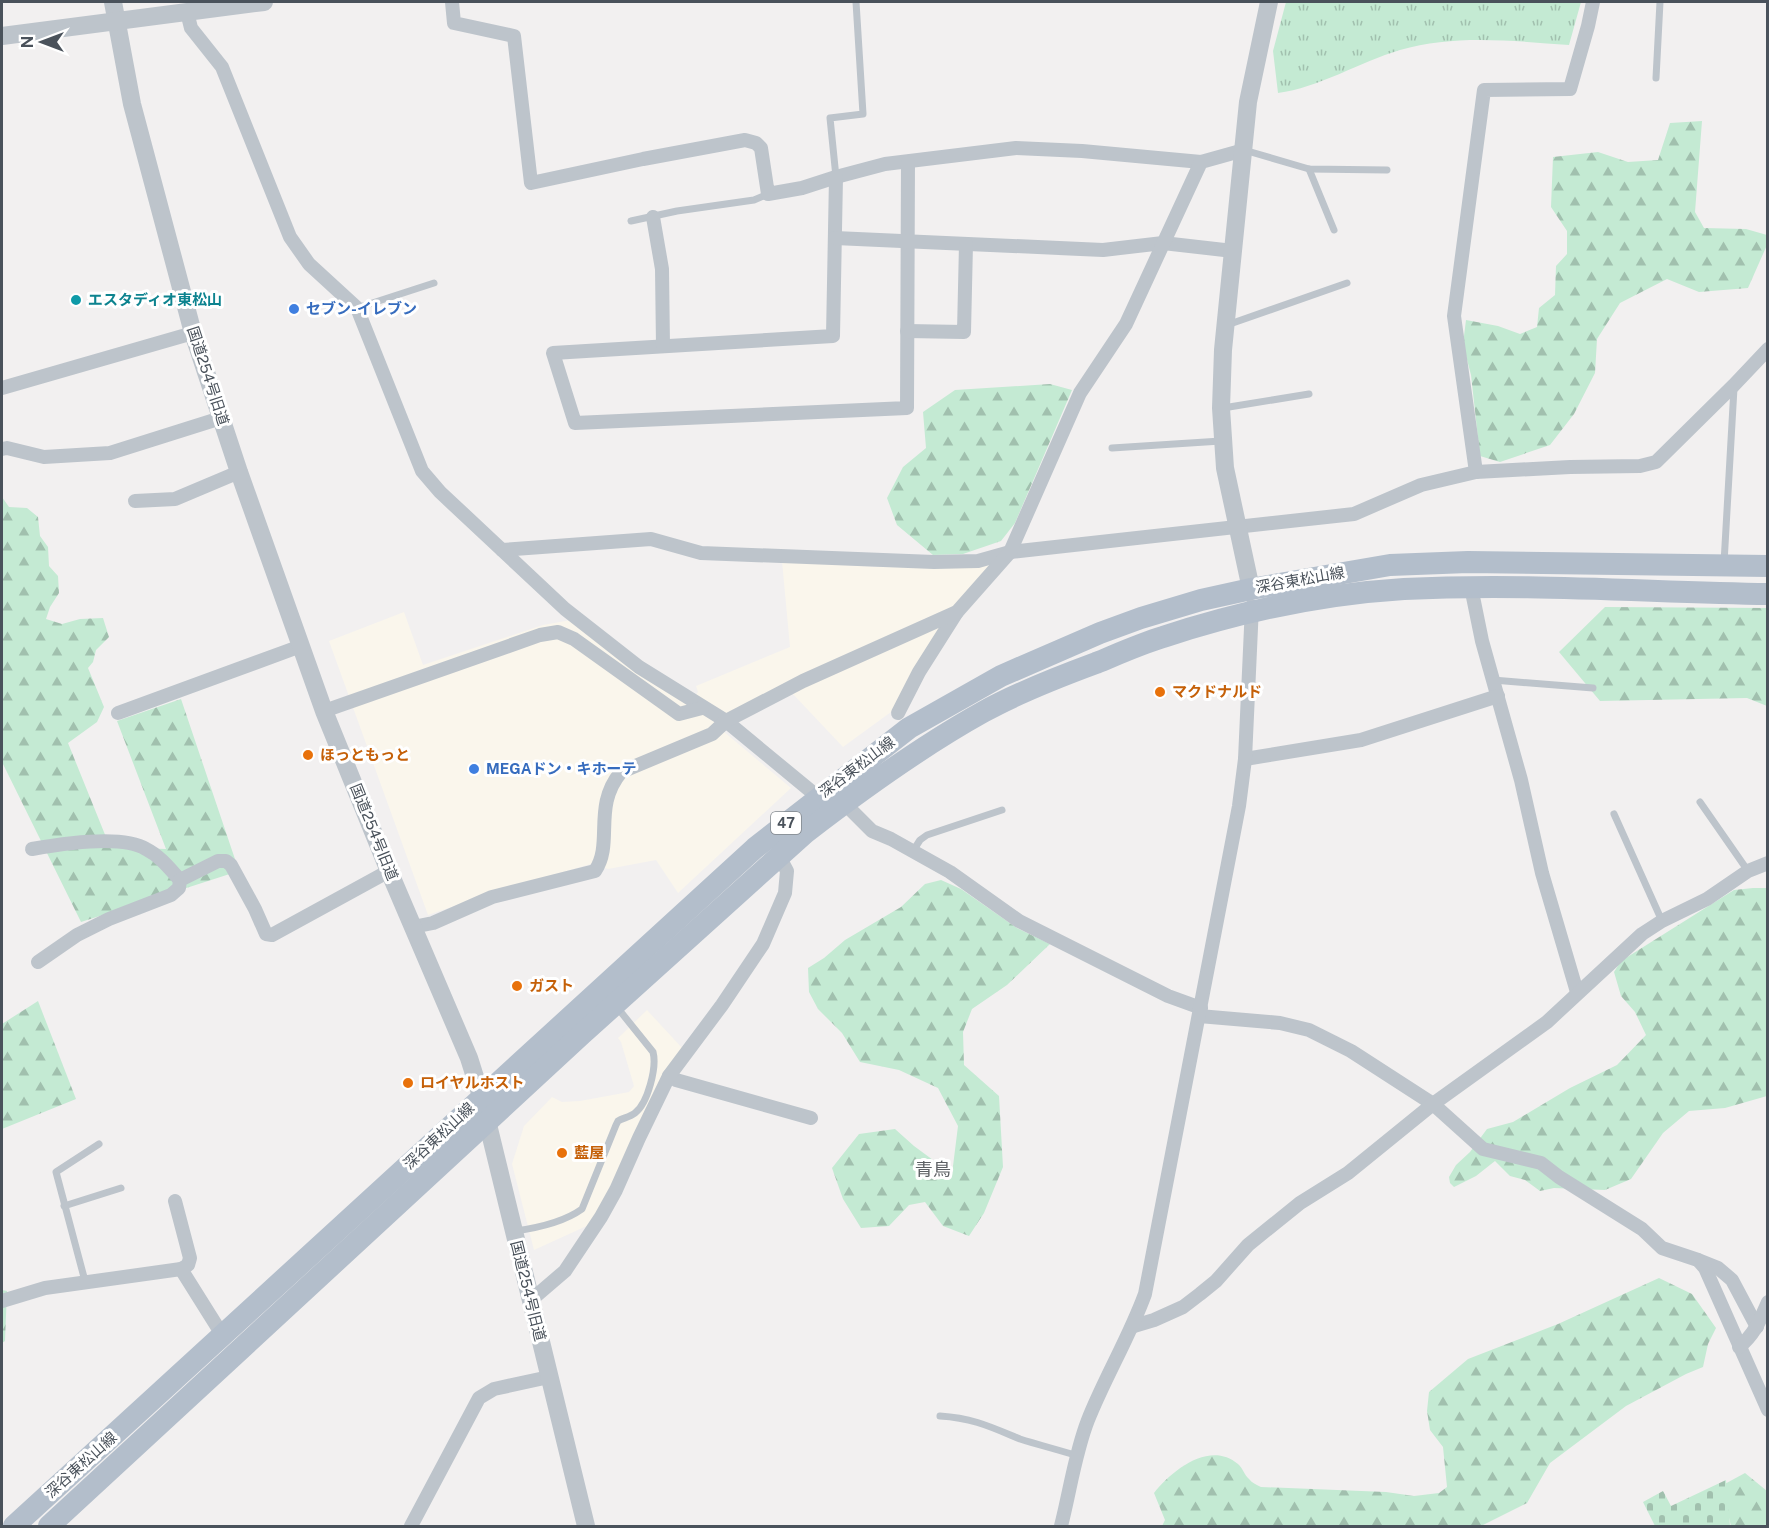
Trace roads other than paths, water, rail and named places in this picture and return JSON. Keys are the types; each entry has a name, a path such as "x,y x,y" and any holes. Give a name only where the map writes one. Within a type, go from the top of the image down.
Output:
{"main road":[{"name":"深谷東松山線","path":"14,1527 481,1096 755,848 909,728 1001,676 1100,633 1201,600 1390,565 1478,562 1767,566"},
{"name":"深谷東松山線","path":"49,1527 779,856 844,803 910,756 985,711 1045,683 1162,637 1252,613 1339,595 1471,587 1767,594"}],"street":[{"path":"2,36 115,10 187,12 264,2"},
{"path":"452,2 454,23 513,36 531,183 745,140 756,143 761,148 768,194 802,188 885,164 1016,148 1082,151 1201,162 1244,150"},
{"path":"1061,1527 1087,1422 1134,1326 1145,1294 1239,806 1245,759 1252,613 1251,589 1225,468 1221,408 1225,326 1251,80 1269,2"},
{"path":"1476,472 1454,316 1484,90 1570,89 1593,2"},
{"name":"国道254号旧道","path":"115,10 132,104 193,333 239,472 324,711 469,1059 481,1096 586,1527"},
{"path":"187,12 191,28 222,67 290,237 309,264 357,308 422,471 440,492 565,609 618,652 702,708 726,721 818,797"},
{"path":"836,177 833,336 553,353 575,423 907,408 908,162"},
{"path":"898,713 919,672 957,612 1010,552 1080,393 1126,324 1201,162"},
{"path":"652,216 662,269 663,346"},
{"path":"835,238 1102,250 1164,243 1233,251"},
{"path":"907,331 964,332 966,244"},
{"path":"2,388 193,333"},
{"path":"502,550 651,539 701,553 934,562 978,561 1010,552 1354,513 1421,485 1476,472 1640,466 1656,462 1734,386 1767,349"},
{"path":"2,449 7,448 44,457 110,453 221,418"},
{"path":"135,501 175,499 239,472"},
{"path":"1471,587 1482,641 1521,780 1542,873 1577,992"},
{"path":"413,927 433,923 492,897 596,871 600,863 607,797 613,782 621,772 712,734 726,721 803,681 957,612"},
{"path":"324,711 540,635 558,632 574,639 679,714 702,708"},
{"path":"118,713 301,646"},
{"path":"1245,759 1361,740 1498,696"},
{"path":"844,803 872,831 950,872 1019,921 1200,1012 1280,1023 1309,1030 1351,1051 1433,1104 1483,1149 1541,1163 1559,1177 1642,1229 1662,1248 1718,1269 1732,1280 1757,1327"},
{"path":"32,849 65,843 121,842 146,848 180,880"},
{"path":"530,1301 565,1271 601,1217 669,1076 722,1005 763,944 782,905 787,881 787,871 779,856"},
{"path":"180,880 218,861 226,861 231,865 266,934 272,935 389,871"},
{"path":"1134,1326 1183,1307 1216,1281 1248,1245 1300,1203 1348,1173 1433,1104 1547,1022 1642,934 1662,921 1707,899 1748,871 1767,864"},
{"path":"38,962 76,935 109,919 171,895 179,888 180,880"},
{"path":"669,1076 676,1080 812,1118"},
{"path":"2,1301 45,1288 181,1269 188,1265 190,1258 175,1202"},
{"path":"1698,1260 1706,1269 1767,1410"},
{"path":"181,1269 223,1336"},
{"path":"1740,1347 1757,1327 1767,1302"},
{"path":"411,1527 480,1398 494,1389 549,1377"}],"lane":[{"path":"836,177 830,117 863,114 856,2"},
{"path":"1656,78 1660,2"},
{"path":"1244,150 1309,169 1387,170"},
{"path":"1309,169 1334,230"},
{"path":"631,221 754,200 768,194"},
{"path":"357,308 434,283"},
{"path":"1225,326 1347,283"},
{"path":"1724,565 1734,386"},
{"path":"1221,408 1309,394"},
{"path":"1112,448 1224,441"},
{"path":"1493,680 1593,688"},
{"path":"1700,802 1748,871"},
{"path":"913,851 920,840 927,835 1002,810"},
{"path":"1614,814 1662,921"},
{"path":"513,1231 529,1229 572,1216 582,1209 618,1121 638,1111 651,1083 655,1060 652,1052 615,1005"},
{"path":"85,1281 56,1172 99,1144"},
{"path":"64,1206 121,1188"},
{"path":"940,1416 988,1424 1021,1439 1078,1456"}],"place":[{"name":"エスタディオ東松山","path":"76,300"},
{"name":"セブン-イレブン","path":"294,309"},
{"name":"マクドナルド","path":"1160,692"},
{"name":"ほっともっと","path":"308,755"},
{"name":"MEGAドン・キホーテ","path":"474,769"},
{"name":"ガスト","path":"517,986"},
{"name":"ロイヤルホスト","path":"408,1083"},
{"name":"藍屋","path":"562,1153"}],"district":[{"name":"青鳥","path":"933,1170"}]}
